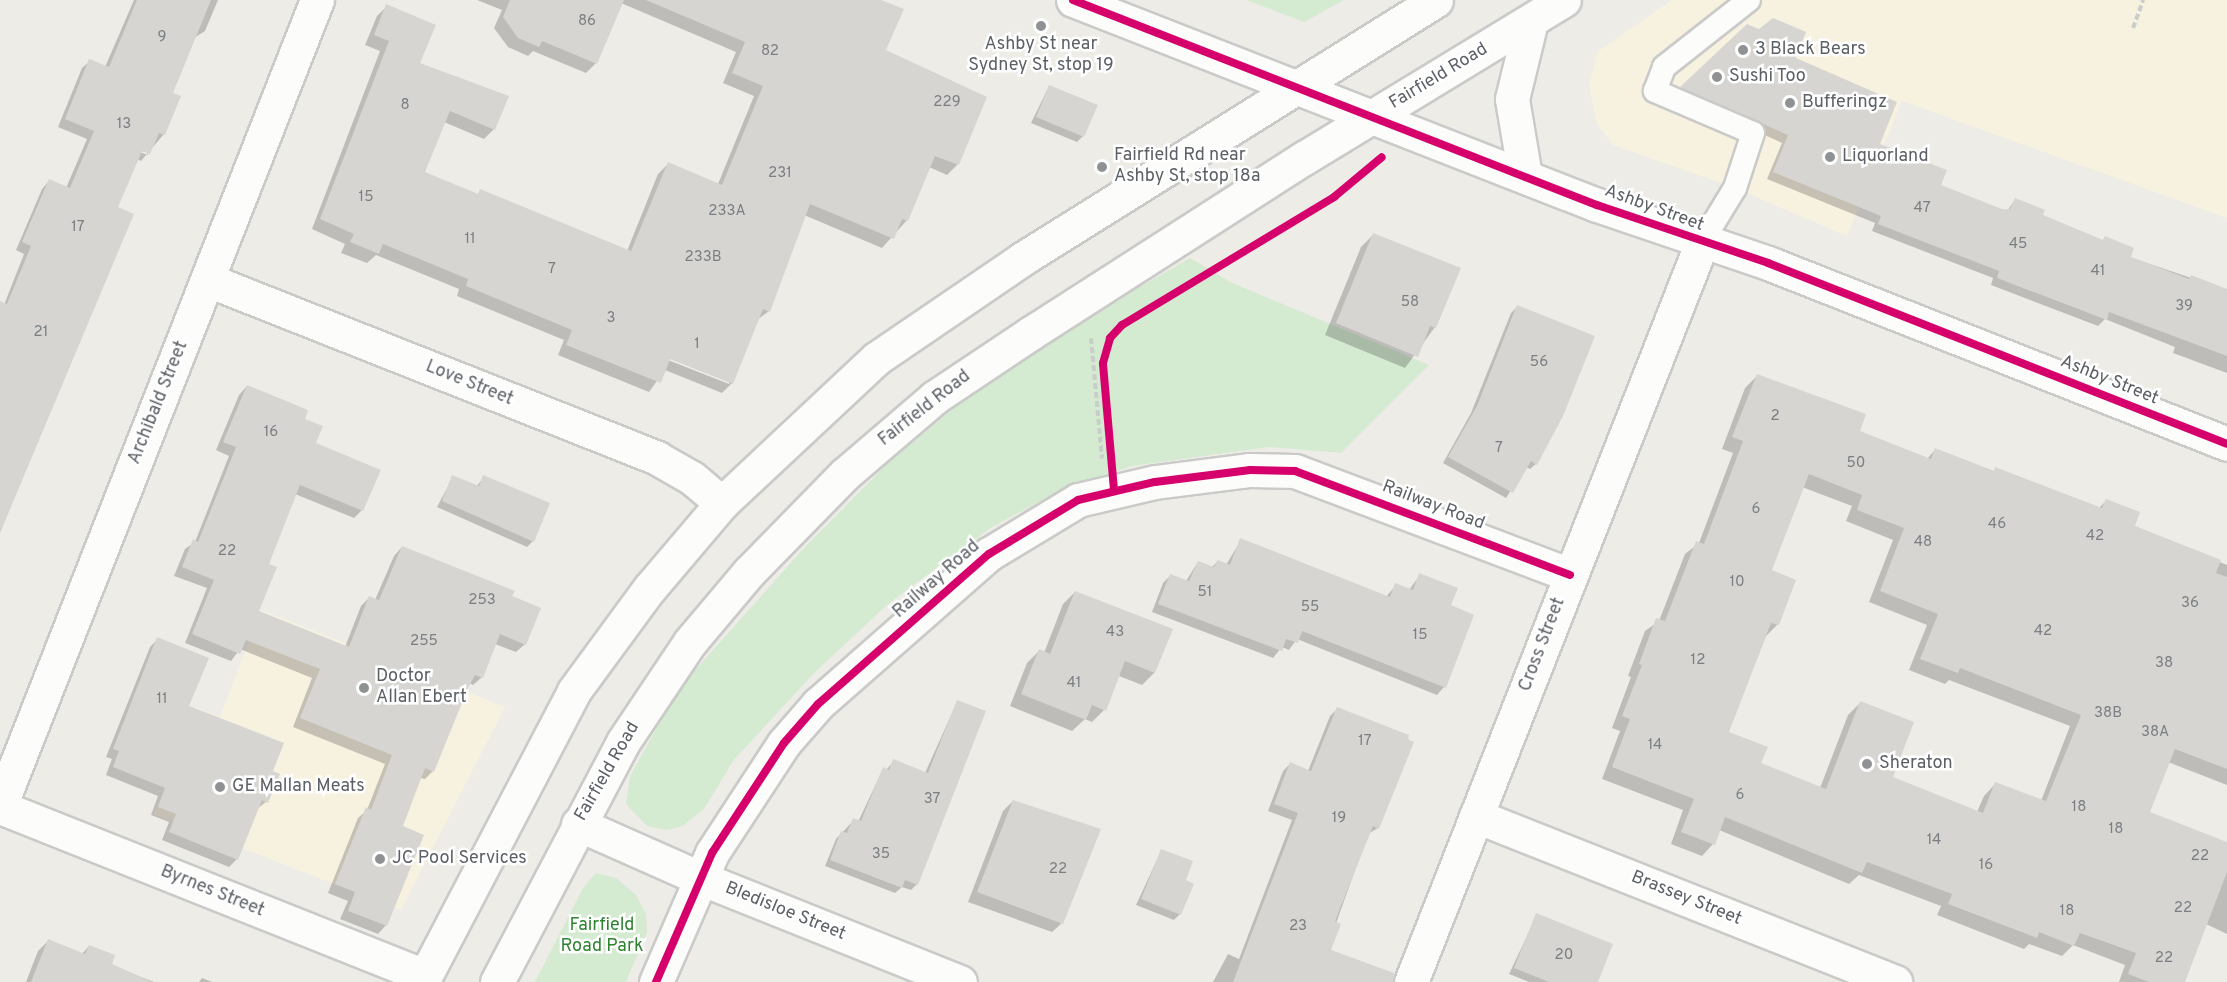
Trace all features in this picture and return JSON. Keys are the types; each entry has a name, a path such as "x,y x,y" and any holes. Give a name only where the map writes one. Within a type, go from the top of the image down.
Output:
{"street":[{"name":"Archibald Street","path":"0,806 317,0"},
{"name":"Ashby Street","path":"1073,0 1294,88 1525,176 1702,242 1768,263 2227,444"},
{"path":"424,979 574,691 649,588 722,503 877,358 1022,259 1436,0"},
{"name":"Fairfield Road","path":"497,982 623,742 690,642 749,572 845,474 935,397 1373,117 1564,0"},
{"path":"1525,176 1512,99 1530,21"},
{"name":"Cross Street","path":"1411,982 1702,242"},
{"name":"Love Street","path":"207,280 657,458 692,478 722,503"},
{"name":"Railway Road","path":"656,982 700,879 736,811 784,743 818,704 989,554 1078,500 1108,477 1250,470 1295,471 1570,575"},
{"name":"Byrnes Street","path":"0,806 424,979"},
{"name":"Brassey Street","path":"1476,816 1895,982"},
{"name":"Bledisloe Street","path":"578,824 700,879 960,982"}],"lane":[{"path":"1702,242 1735,188 1753,133 1655,91 1664,67 1749,0"}],"path":[{"path":"2133,28 2143,0"},
{"path":"1090,328 1108,477"},
{"path":"1103,363 1108,477"}],"shaded area":[{"path":"1672,0 2227,0 2227,218 1902,101 1847,236 1735,188 1613,145 1597,124 1589,85 1597,52"},
{"path":"261,610 505,707 401,910 154,814 197,708 220,717"}],"green space":[{"path":"1246,0 1344,0 1304,22"},
{"path":"1190,258 1230,282 1429,365 1341,453 1269,447 1132,466 1061,490 992,527 888,604 813,674 733,761 704,809 683,826 667,830 647,826 626,804 630,776 679,688 805,547 887,464 955,407 1083,320"},
{"name":"Fairfield Road Park","path":"596,873 616,878 636,895 646,914 647,932 626,982 535,982 583,888"}],"building":[{"path":"137,0 211,0 173,93 181,96 165,135 159,133 150,154 142,151 118,207 134,214 0,533 0,301 7,304 31,246 22,242 49,179 70,188 94,131 65,119 89,59 109,67"},
{"path":"510,0 624,0 597,64 542,41 539,47 518,38 503,17"},
{"path":"646,0 881,0 904,9 886,50 987,97 959,165 935,156 908,221 902,219 894,239 810,204 770,312 763,309 733,384 670,359 661,383 566,345 572,330 466,286 468,279 383,244 379,254 350,242 354,234 320,219 389,41 374,35 386,4 436,25 420,63 509,96 495,130 450,111 425,172 478,194 480,189 631,251 668,162 722,185 763,86 732,73 745,42"},
{"path":"1773,18 1806,32 1796,58 1897,102 1880,144 1947,170 1941,185 2002,209 2010,209 2015,198 2045,210 2043,215 2103,240 2105,236 2134,248 2131,257 2189,279 2191,275 2227,289 2227,356 2109,312 2107,320 1997,278 1999,271 1878,224 1881,216 1773,172 1788,135 1680,87 1747,24 1759,29"},
{"path":"1049,85 1098,105 1084,137 1036,117"},
{"path":"1373,233 1461,268 1436,328 1430,326 1418,357 1336,323"},
{"path":"1517,305 1595,336 1563,416 1537,465 1531,461 1513,493 1448,457 1477,406"},
{"path":"1757,374 1866,414 1860,431 1931,459 1935,448 1994,471 1995,467 2102,508 2106,499 2140,512 2135,526 2221,560 2216,573 2227,577 2227,769 2175,749 2150,812 2227,842 2227,872 2185,982 2149,982 2128,974 2136,953 2080,933 2074,946 2039,932 2037,938 1948,904 1952,894 1867,862 1862,873 1725,817 1715,845 1681,832 1694,799 1612,767 1630,719 1622,716 1642,665 1639,664 1656,618 1665,621 1696,541 1704,544 1743,441 1732,437","holes":["1809,474 1862,495 1857,510 1904,528 1880,591 1938,614 1920,659 1958,673 1960,668 2081,715 2046,801 1995,782 1983,813 1893,777 1914,722 1860,701 1826,789 1761,763 1768,747 1729,732 1771,623 1779,625 1796,580 1772,570"]},
{"path":"247,385 308,410 305,419 323,426 316,443 381,470 363,511 300,485 269,564 277,567 259,611 349,647 369,596 379,600 402,546 515,591 512,596 541,608 526,645 500,634 483,678 475,675 468,688 434,772 425,768 403,826 424,835 387,926 348,911 355,892 335,884 366,807 371,810 392,755 300,718 320,669 246,640 240,654 192,634 214,580 182,567 193,539 198,542 236,447 223,442"},
{"path":"452,475 479,486 483,475 550,503 534,542 442,501"},
{"path":"1240,538 1390,597 1395,583 1413,590 1419,573 1458,588 1451,605 1474,615 1446,688 1302,631 1298,643 1286,639 1282,651 1158,604 1170,574 1189,581 1198,561 1214,567 1218,560 1230,565"},
{"path":"1075,591 1173,629 1155,673 1125,661 1106,711 1092,705 1086,720 1021,694 1039,649 1050,654"},
{"path":"157,637 209,658 189,706 284,743 273,771 280,774 268,803 262,800 238,860 169,832 176,814 158,807 165,788 113,767 119,751 113,749"},
{"path":"957,700 986,711 918,885 905,880 902,888 830,860 841,831 847,833 853,818 861,821 883,767 889,770 893,759 928,773"},
{"path":"1337,707 1409,735 1408,739 1414,742 1379,829 1373,826 1335,921 1341,924 1331,950 1394,973 1393,982 1233,982 1298,813 1274,804 1290,762 1311,771"},
{"path":"1013,800 1101,829 1063,924 977,892"},
{"path":"1161,849 1193,861 1186,880 1194,884 1181,915 1141,899"},
{"path":"1536,913 1613,944 1598,982 1549,982 1514,968"},
{"path":"48,939 85,954 89,945 115,955 112,964 152,982 31,982"}],"cycle path":[{"path":"1073,0 1597,205 1768,263 2227,444"},
{"path":"1114,490 1103,363 1110,338 1122,325 1334,197 1382,157"},
{"path":"656,982 712,853 784,743 818,704 989,554 1078,500 1155,482 1250,470 1295,471 1570,575"}],"place":[{"name":"Ashby St near Sydney St, stop 19","path":"1041,26"},
{"name":"3 Black Bears","path":"1743,50"},
{"name":"Sushi Too","path":"1717,77"},
{"name":"Bufferingz","path":"1790,103"},
{"name":"Liquorland","path":"1830,157"},
{"name":"Fairfield Rd near Ashby St, stop 18a","path":"1102,167"},
{"name":"Doctor Allan Ebert","path":"364,688"},
{"name":"Sheraton","path":"1867,764"},
{"name":"GE Mallan Meats","path":"220,787"},
{"name":"JC Pool Services","path":"380,859"}]}
